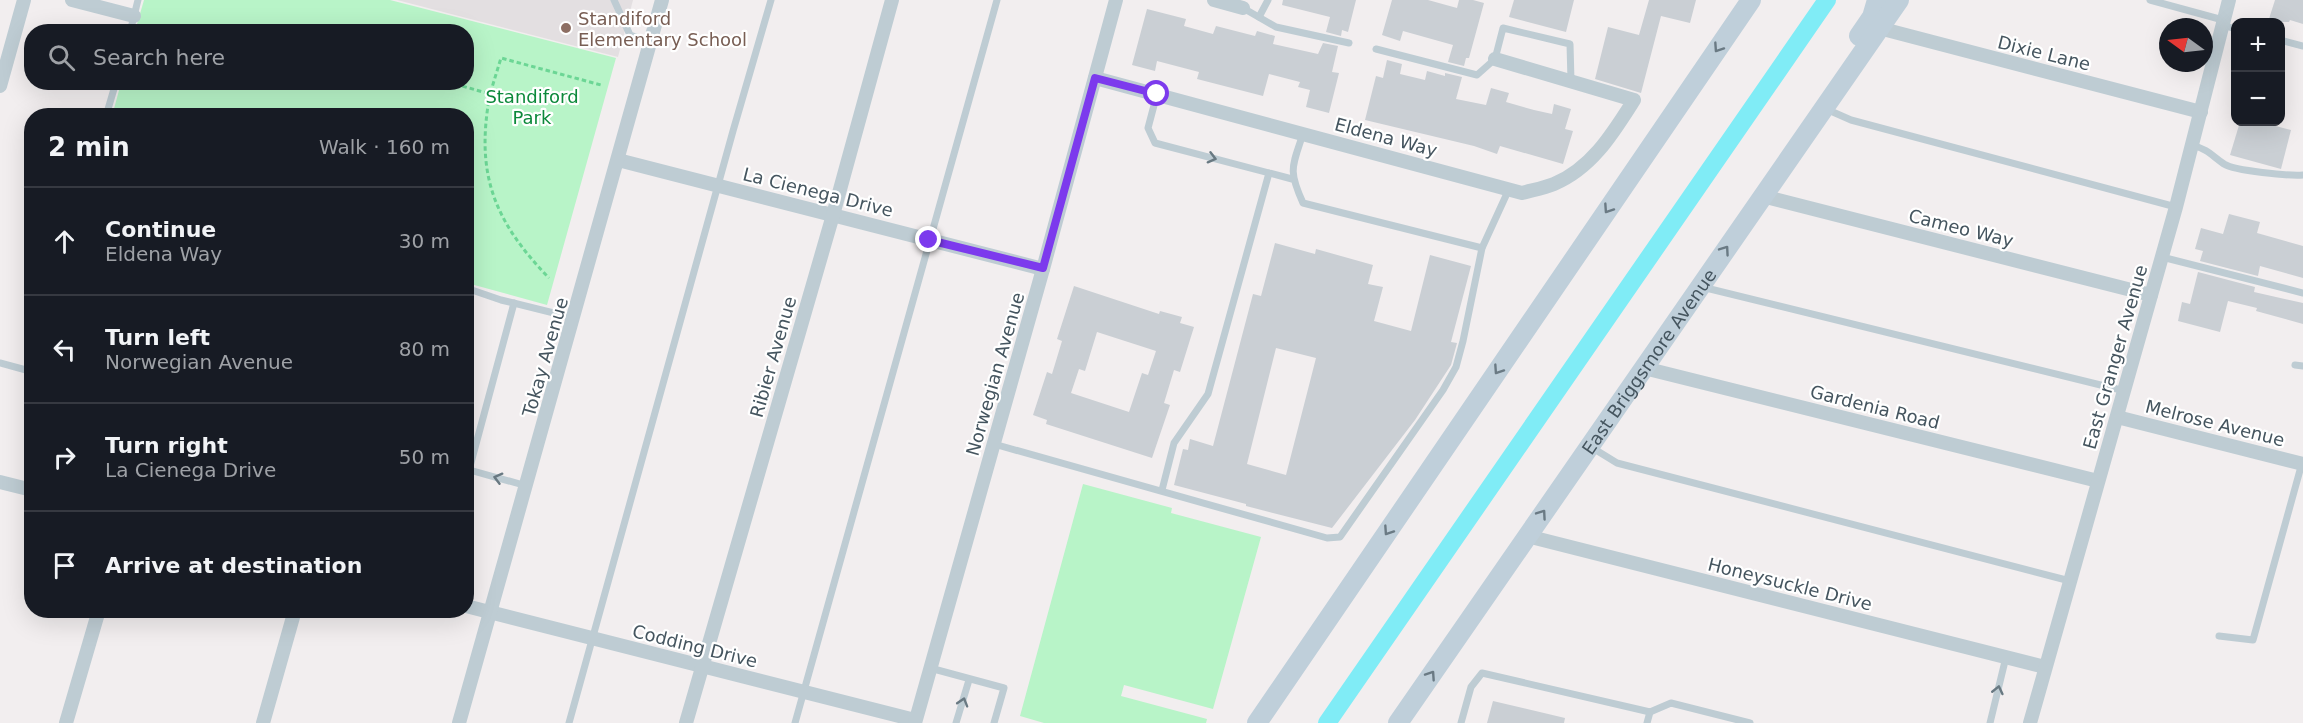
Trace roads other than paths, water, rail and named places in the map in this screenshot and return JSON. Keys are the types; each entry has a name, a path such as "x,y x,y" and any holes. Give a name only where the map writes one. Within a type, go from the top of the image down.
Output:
{"main road":[{"path":"1257,723 1751,0"},
{"path":"1824,108 1836,71 1872,17 1877,0"},
{"name":"East Briggsmore Avenue","path":"1398,723 1899,0"}],"street":[{"path":"0,86 24,0"},
{"path":"72,0 134,16"},
{"name":"Tokay Avenue","path":"459,723 662,0"},
{"name":"Ribier Avenue","path":"686,723 892,0"},
{"name":"Norwegian Avenue","path":"915,722 1116,0"},
{"path":"1214,0 1243,8"},
{"name":"East Granger Avenue","path":"2030,723 2227,24 2229,0"},
{"name":"Dixie Lane","path":"1879,28 2201,111"},
{"path":"1495,59 1571,81"},
{"name":"Eldena Way","path":"1095,78 1522,193 1552,185 1577,171 1597,154 1634,100 1571,81"},
{"name":"La Cienega Drive","path":"618,160 1043,268"},
{"name":"Cameo Way","path":"1762,196 2151,295"},
{"name":"Gardenia Road","path":"1644,368 2098,481"},
{"name":"Melrose Avenue","path":"2117,417 2303,462"},
{"path":"0,482 24,488"},
{"name":"Honeysuckle Drive","path":"1527,536 2045,667"},
{"name":"Codding Drive","path":"474,608 915,722"},
{"path":"66,723 97,618"},
{"path":"263,723 293,618"}],"lane":[{"path":"132,24 138,0"},
{"path":"614,0 630,35 651,42"},
{"path":"568,723 771,0"},
{"path":"795,723 997,0"},
{"path":"1259,17 1268,0"},
{"path":"2150,0 2227,24"},
{"path":"1243,8 1276,27 1349,43"},
{"path":"1376,49 1477,75 1495,59 1503,28 1570,44 1571,81"},
{"path":"2285,41 2303,46"},
{"path":"108,108 114,90"},
{"path":"1157,94 1148,128 1155,143 1292,179"},
{"path":"1824,108 1851,120 2176,207"},
{"path":"1303,134 1293,164 1292,179 1303,203 1482,248"},
{"path":"2192,145 2212,153 2226,165 2290,176 2303,175"},
{"path":"1162,490 1174,443 1208,394 1269,173"},
{"path":"994,444 1327,538 1340,537 1443,390 1456,367 1482,248 1509,189"},
{"path":"2162,257 2303,293"},
{"path":"1700,287 2125,391"},
{"path":"474,290 574,318"},
{"path":"474,448 514,303"},
{"path":"0,363 24,369"},
{"path":"1589,446 1617,463 2070,581"},
{"path":"2219,636 2253,640 2303,462"},
{"path":"474,472 527,486"},
{"path":"1990,723 2006,657"},
{"path":"930,668 1004,688 994,723"},
{"path":"1461,723 1471,687 1482,673 1650,712 1671,703 1750,723"},
{"path":"956,723 969,680"},
{"path":"1647,723 1650,712"}],"waterway":[{"path":"1327,723 1827,0"}],"place":[{"name":"Standiford Elementary School","path":"566,28"}],"park label":[{"name":"Standiford Park","path":"532,106"}]}
